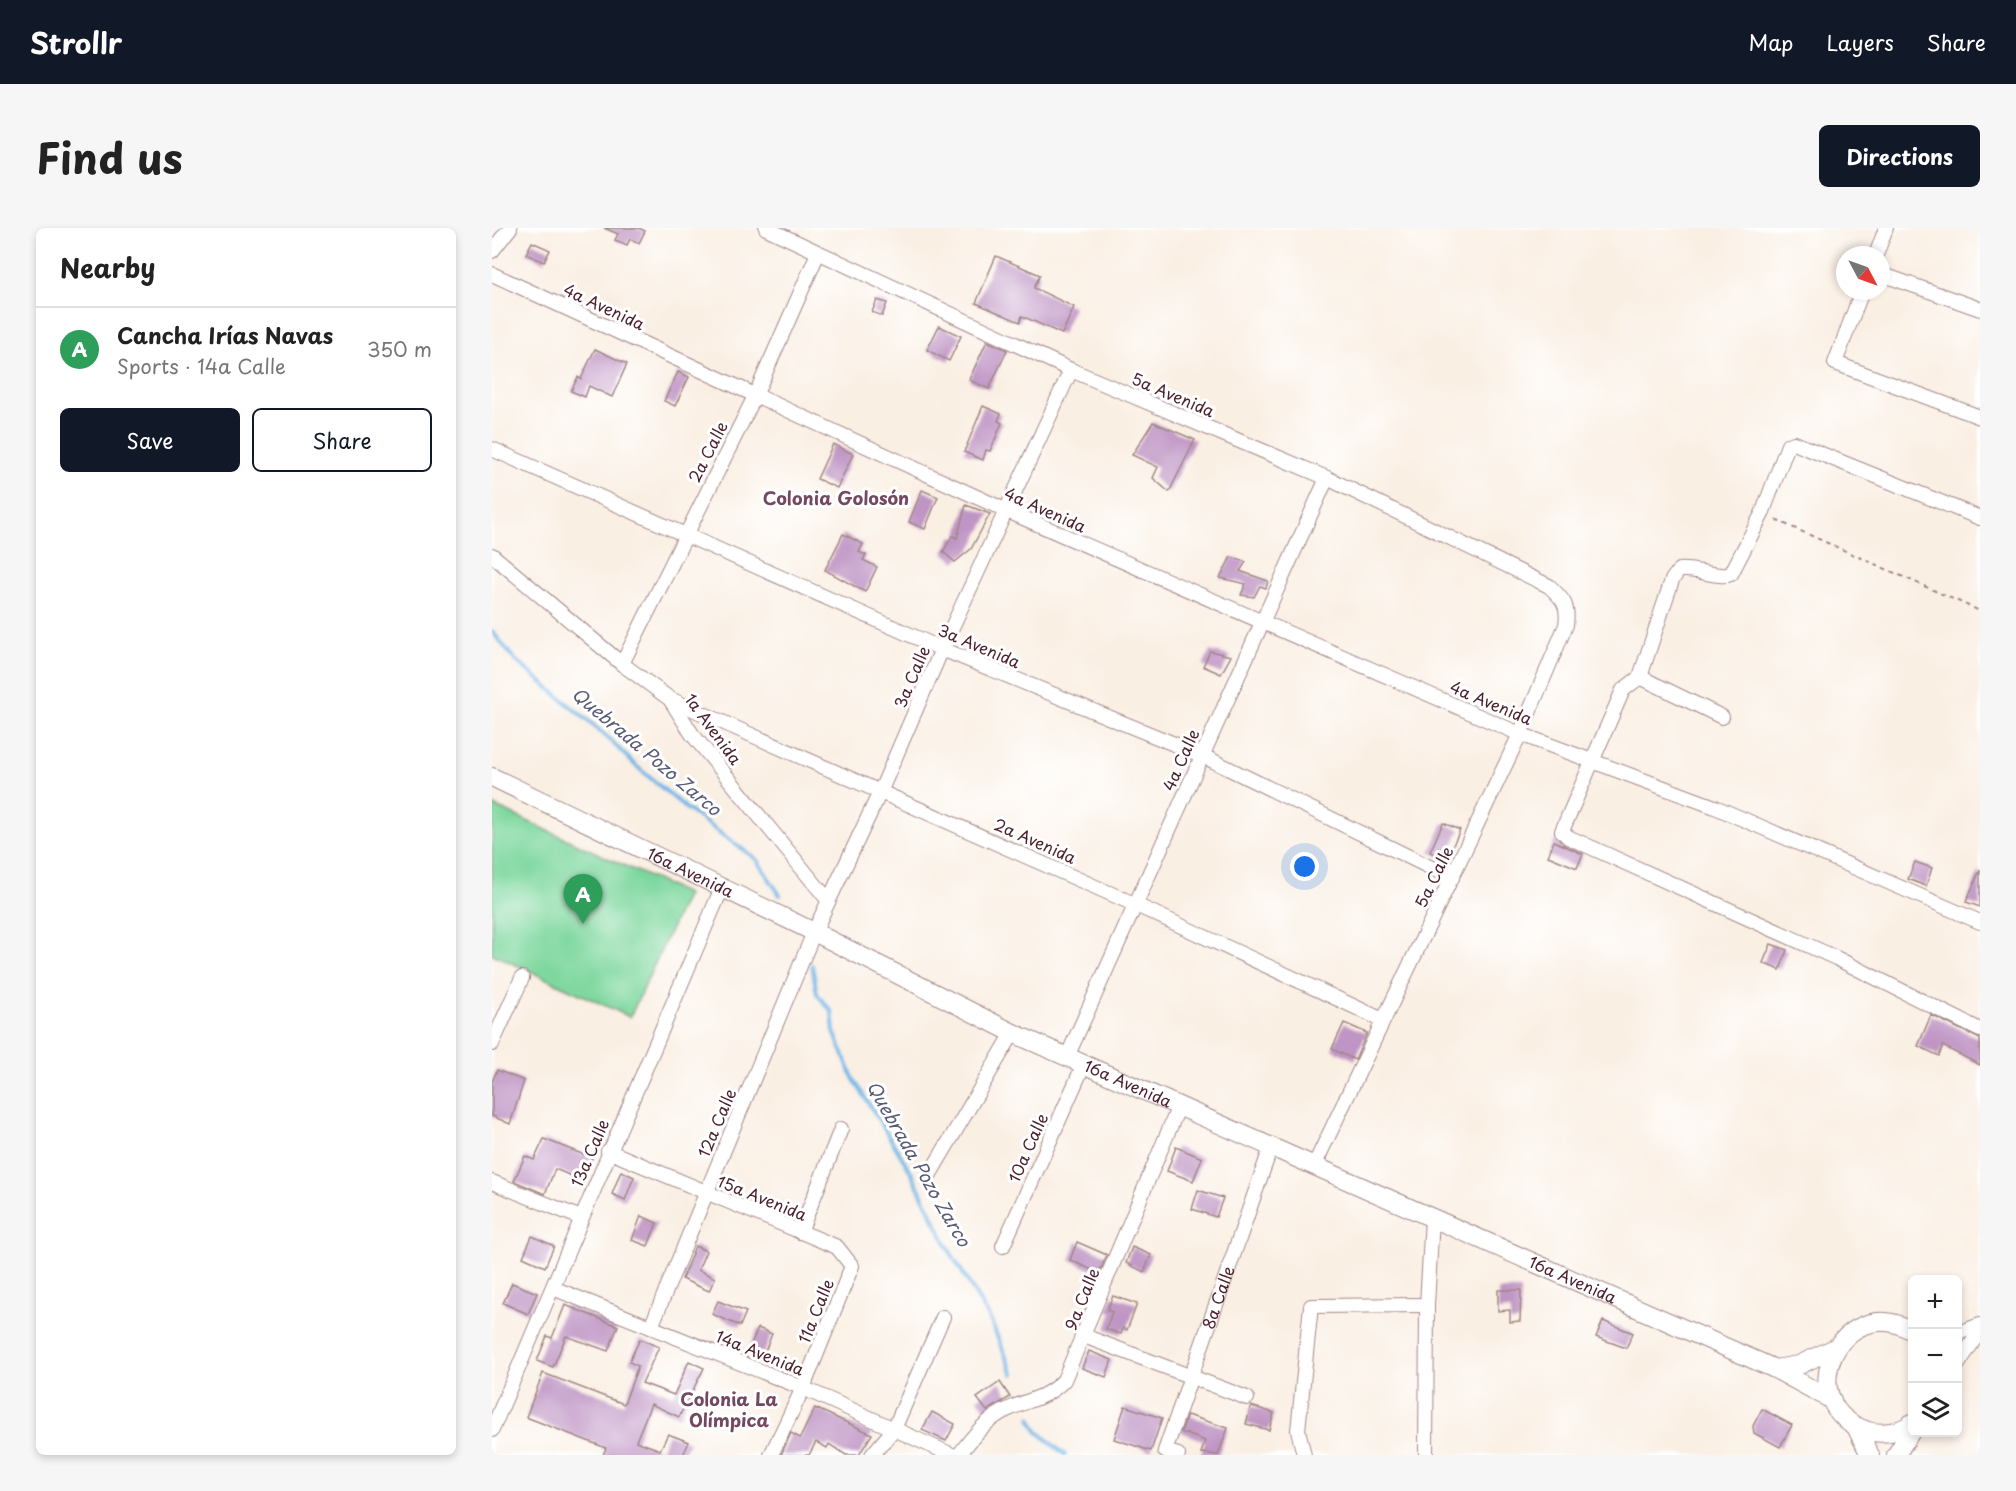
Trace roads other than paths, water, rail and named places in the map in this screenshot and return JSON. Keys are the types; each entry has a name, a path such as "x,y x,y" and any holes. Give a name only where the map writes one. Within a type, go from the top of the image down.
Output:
{"street":[{"path":"492,250 510,228"},
{"name":"5a Avenida","path":"766,228 1071,370 1327,478 1549,586 1563,599"},
{"path":"1879,246 1886,228"},
{"name":"2a Calle","path":"622,664 755,396 818,253"},
{"name":"4a Avenida","path":"492,274 1005,510 1262,622 1520,734 1715,807 1980,922"},
{"path":"1890,277 1980,309"},
{"path":"1859,300 1835,363 1980,417"},
{"name":"3a Calle","path":"814,932 881,790 942,649 1071,370"},
{"path":"1980,518 1794,442 1788,445 1762,514 1731,574 1725,577 1693,568 1679,570 1672,580 1640,677 1623,690 1562,831 1568,837 1836,958 1980,1030"},
{"name":"3a Avenida","path":"492,449 942,649 1201,755 1452,878"},
{"name":"4a Calle","path":"1066,1057 1327,478"},
{"name":"1a Avenida","path":"492,555 622,664 670,699 692,734 828,900"},
{"name":"5a Calle","path":"1314,1166 1520,734 1566,625 1568,610 1563,599"},
{"path":"1640,677 1722,717"},
{"name":"2a Avenida","path":"670,699 881,790 1383,1020"},
{"name":"16a Avenida","path":"492,777 721,890 814,932 1013,1033 1775,1369 1832,1400"},
{"name":"13a Calle","path":"492,1430 608,1150 721,890"},
{"name":"12a Calle","path":"651,1327 814,932"},
{"path":"492,1044 522,978"},
{"path":"927,1179 1013,1033"},
{"name":"10a Calle","path":"1003,1246 1084,1064"},
{"name":"9a Calle","path":"959,1455 974,1435 990,1420 1010,1408 1037,1400 1053,1392 1064,1380 1179,1106"},
{"path":"800,1232 841,1129"},
{"name":"8a Calle","path":"1172,1453 1193,1379 1271,1147"},
{"name":"15a Avenida","path":"608,1150 837,1247"},
{"path":"492,1182 580,1218"},
{"path":"1426,1455 1427,1305 1432,1218"},
{"name":"11a Calle","path":"771,1455 802,1388 852,1266 837,1247"},
{"name":"14a Avenida","path":"553,1287 802,1388 952,1455"},
{"path":"1304,1455 1298,1430 1311,1306 1427,1305"},
{"path":"872,1455 894,1429 943,1317"},
{"path":"1908,1329 1884,1322 1866,1325 1850,1333 1837,1347 1829,1364 1827,1382 1832,1400 1842,1416 1856,1427 1874,1432 1892,1432 1908,1425"},
{"path":"1962,1332 1980,1325"},
{"path":"1962,1358 1980,1331"},
{"path":"1084,1336 1246,1398"},
{"path":"1775,1369 1799,1365 1837,1347"},
{"path":"1962,1359 1980,1352"},
{"path":"492,1393 505,1399"},
{"path":"1856,1427 1870,1455"},
{"path":"1896,1455 1908,1436"}],"waterway":[{"name":"Quebrada Pozo Zarco","path":"492,631 514,659 606,736 635,765 688,810 756,859 780,895"},
{"name":"Quebrada Pozo Zarco","path":"812,965 817,994 832,1012 834,1032 853,1078 911,1172 948,1248 989,1317 1013,1374"},
{"name":"Quebrada Pozo Zarco","path":"1030,1418 1037,1431 1065,1455"}],"place":[{"name":"Cancha Irías Navas","path":"583,924"}],"district":[{"name":"Colonia Golosón","path":"836,499"},
{"name":"Colonia La Olímpica","path":"729,1410"}]}
